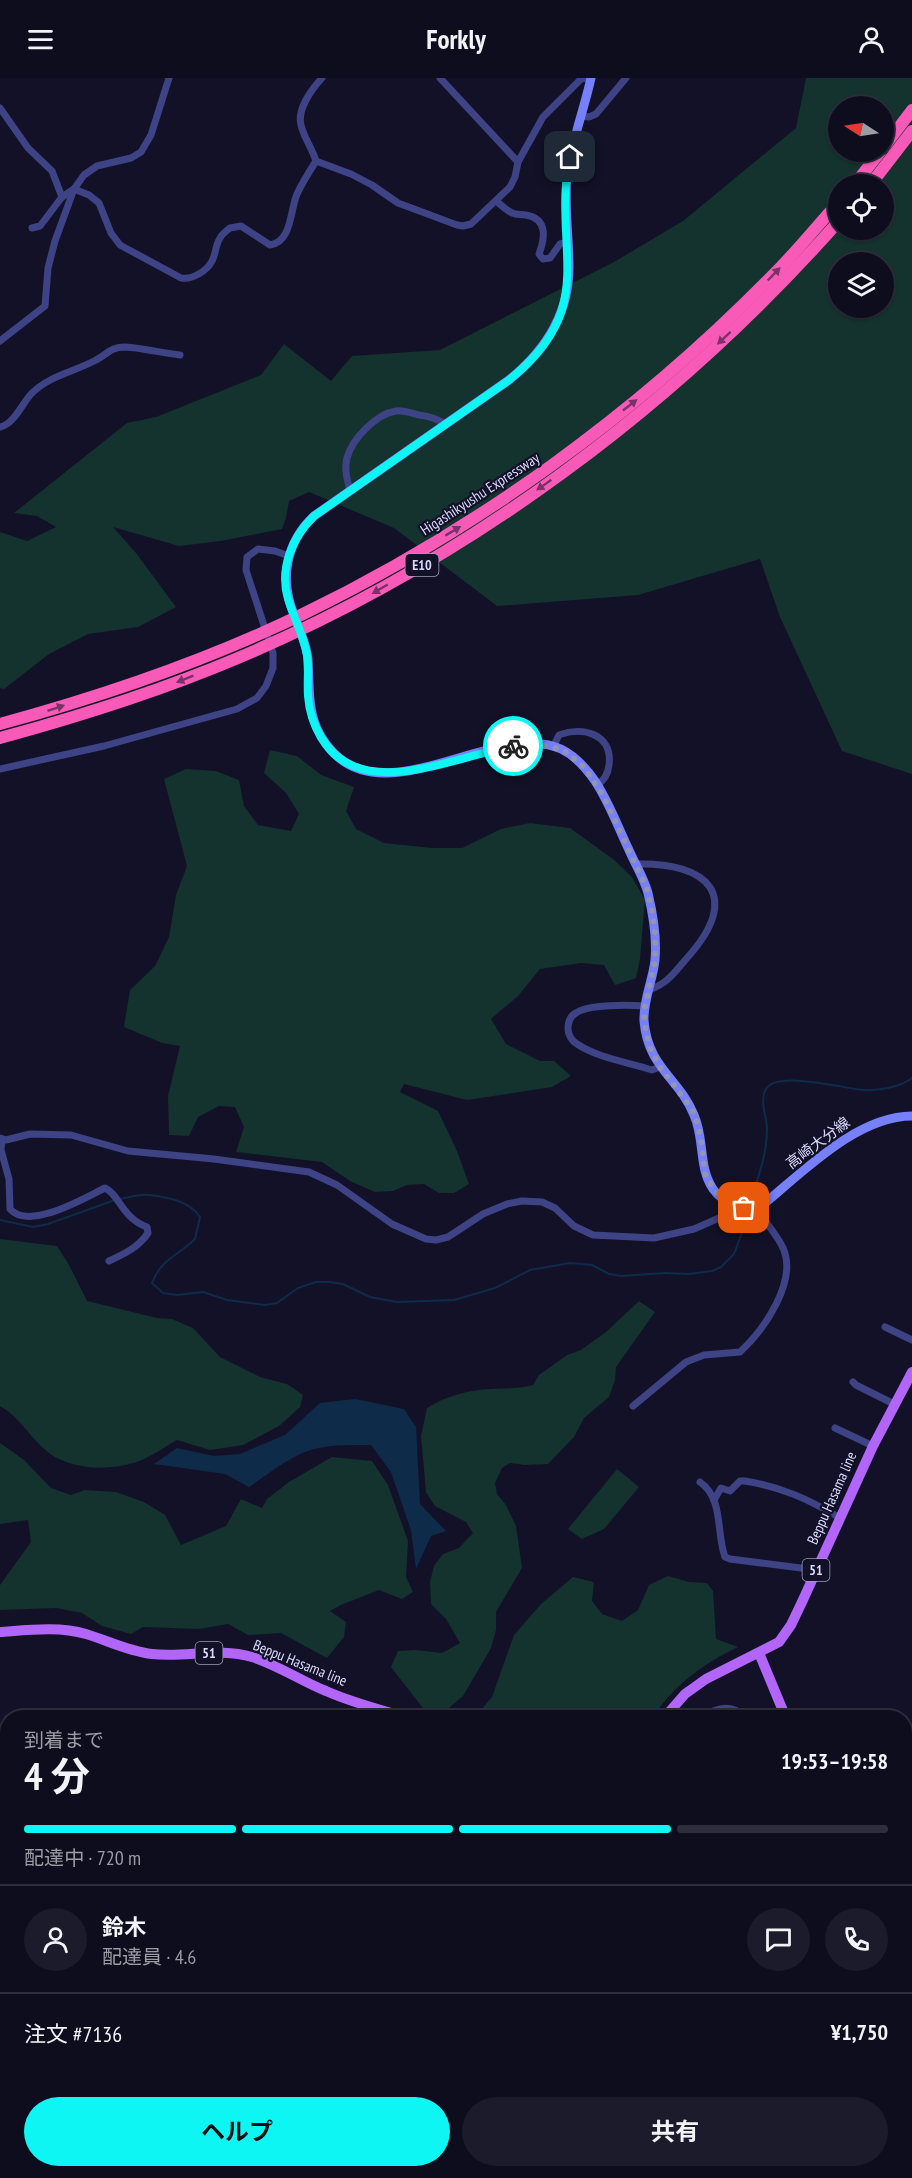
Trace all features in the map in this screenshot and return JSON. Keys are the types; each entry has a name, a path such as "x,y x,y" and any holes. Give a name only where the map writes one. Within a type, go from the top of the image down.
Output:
{"highway":[{"path":"894,134 912,110"},
{"path":"879,174 912,131"},
{"path":"863,174 872,162"},
{"name":"Higashikyushu Expressway","path":"0,738 111,706 239,658 351,604 483,528 588,446 696,349 775,273 828,214"},
{"name":"Higashikyushu Expressway","path":"0,724 47,712 139,681 234,645 361,585 419,552 588,446 657,398 766,300 828,233"}],"main road":[{"path":"585,78 581,116 567,177 567,290 556,324 545,344 526,366 509,380 350,490 309,522 295,541 289,556 285,575 287,596 308,658 310,712 325,743 336,756 352,765 386,774 411,771 519,745 536,744 553,747 563,750 579,761 597,785 647,889 655,933 655,961 644,1021 650,1048 660,1067 695,1115 701,1138 705,1174 715,1191 728,1203 756,1209"},
{"name":"高崎大分線","path":"756,1209 850,1135 877,1121 897,1116 912,1116"},
{"name":"Beppu Hasama line","path":"671,1710 685,1694 706,1679 779,1642 791,1625 873,1446 912,1372"},
{"name":"Beppu Hasama line","path":"0,1632 39,1629 85,1634 119,1647 150,1654 229,1653 250,1657 276,1666 326,1691 380,1710"},
{"path":"759,1653 783,1710"}],"street":[{"path":"0,341 45,306 48,268 74,189 84,175 97,166 131,158 141,152 151,135 169,78"},
{"path":"74,189 89,195 99,203 111,233 120,245 181,278 186,279 203,272 213,259 214,249 219,239 230,228 241,226 270,245 281,241 288,230 298,192 316,161 313,149 300,123 304,105 322,78"},
{"path":"440,78 518,162"},
{"path":"316,161 351,174 398,203 457,225 471,224 510,187 518,162 543,117 585,78"},
{"path":"581,116 591,117 596,114 626,78"},
{"path":"0,108 28,148 52,171 62,197"},
{"path":"32,228 40,226 62,197 74,189"},
{"path":"496,201 515,215 525,214 540,221 544,228 544,238 539,254 543,259 550,258 560,244 568,242"},
{"path":"0,427 10,422 30,395 42,384 99,359 111,349 124,347 180,356"},
{"path":"350,490 346,478 347,456 358,438 376,420 397,411 431,417 445,424"},
{"path":"0,769 104,746 237,710 257,698 266,686 273,668 273,653 246,570 247,557 258,549 289,556"},
{"path":"553,747 559,735 577,732 597,736 605,742 609,750 608,772 597,785"},
{"path":"635,864 658,863 684,868 707,882 714,897 714,916 701,943 664,984 648,990"},
{"path":"645,1006 631,1005 576,1012 570,1018 568,1029 575,1043 591,1052 652,1070 660,1067"},
{"path":"109,1261 142,1242 148,1233 147,1227 130,1218 111,1191 105,1188 39,1217 17,1215 10,1209 9,1179 1,1150 1,1138 6,1140 30,1134 71,1136 128,1151 214,1159 309,1172 337,1185 392,1224 426,1239 436,1240 448,1237 483,1214 507,1204 522,1201 542,1202 555,1208 573,1226 593,1235 654,1238 694,1229 713,1219 742,1219 756,1209 781,1243 787,1268 781,1294 765,1325 740,1352 705,1355 686,1362 633,1406"},
{"path":"885,1327 912,1341"},
{"path":"853,1382 856,1386 894,1404"},
{"path":"835,1428 873,1446"},
{"path":"714,1500 721,1488 730,1491 740,1481 745,1481 789,1491 840,1518"},
{"path":"700,1482 711,1491 725,1557 816,1570"},
{"path":"715,1710 722,1707 737,1710"},
{"path":"912,1767 912,1799"}],"green space":[{"path":"806,78 912,78 912,774 842,751 780,617 760,559 638,595 497,606 394,528 309,492 289,501 282,529 221,541 179,546 113,527 136,553 176,607 138,627 88,634 49,654 4,689 0,688 0,532 27,541 56,527 37,516 14,513 127,423 156,417 261,375 284,344 331,381 352,356 440,350 614,262 683,221 796,128"},
{"path":"270,750 297,756 321,775 354,787 346,811 356,829 384,843 432,848 462,848 501,829 530,823 570,828 613,859 632,877 645,900 636,978 615,985 604,965 581,963 540,969 518,996 491,1019 506,1044 540,1061 554,1061 571,1076 552,1087 467,1100 404,1084 400,1092 438,1111 457,1151 469,1184 454,1193 439,1193 424,1184 407,1185 393,1191 375,1192 350,1181 322,1162 236,1152 244,1127 235,1107 219,1106 198,1117 189,1136 169,1135 168,1096 180,1046 162,1043 124,1027 130,990 155,966 169,937 176,895 187,866 164,779 186,769 216,771 239,780 244,806 258,825 291,831 299,814 286,793 264,773"},
{"path":"0,1239 57,1246 87,1301 157,1318 172,1319 193,1328 220,1357 260,1377 287,1384 303,1395 300,1407 279,1426 243,1445 210,1450 177,1440 144,1459 105,1468 65,1462 53,1456 0,1406"},
{"path":"639,1301 655,1312 616,1367 615,1380 609,1397 584,1418 574,1437 548,1464 510,1463 502,1468 495,1483 497,1494 506,1505 516,1526 522,1568 496,1612 496,1630 491,1648 463,1696 446,1710 424,1710 391,1667 398,1651 416,1650 442,1653 460,1643 446,1619 431,1604 430,1582 434,1566 443,1554 459,1548 473,1533 466,1522 435,1506 426,1492 421,1436 427,1408 466,1392 533,1385 539,1375 606,1332"},
{"path":"0,1443 24,1460 51,1488 71,1495 85,1490 116,1492 144,1502 165,1515 181,1545 226,1526 241,1499 262,1508 267,1499 289,1482 332,1457 372,1461 388,1485 408,1541 406,1577 413,1592 402,1599 379,1590 330,1611 346,1622 344,1637 327,1658 281,1633 248,1635 228,1624 199,1629 143,1627 131,1634 102,1626 82,1613 56,1608 0,1610 0,1585 31,1542 28,1520 0,1524"},
{"path":"617,1469 639,1487 604,1529 582,1539 568,1529"},
{"path":"668,1576 689,1582 707,1583 713,1591 716,1639 738,1647 690,1676 658,1710 481,1710 492,1697 514,1635 541,1604 573,1577 594,1582 592,1601 602,1614 622,1621 638,1610 649,1585"}],"water":[{"path":"355,1399 404,1409 416,1427 420,1504 446,1531 431,1536 416,1569 411,1530 391,1472 371,1445 329,1446 313,1449 283,1463 249,1487 225,1474 154,1464 177,1448 214,1456 240,1454 285,1435 320,1403"}],"waterway":[{"path":"749,1205 765,1149 767,1129 763,1104 766,1089 783,1081 797,1081 870,1090 895,1086 912,1078"},
{"path":"121,1199 146,1195 170,1199 190,1207 200,1217 195,1239 160,1268 152,1283 163,1293 178,1295 203,1292 227,1300 265,1305 277,1303 298,1288 316,1282 343,1284 370,1297 397,1302 454,1300 495,1288 530,1270 570,1263 592,1265 609,1274 621,1276 712,1271 721,1267 734,1254 743,1230 747,1210"},
{"path":"0,1220 33,1227 48,1224 115,1200"}],"way so far":[{"path":"513,746 536,744 563,750 584,767 603,795 647,889 652,910 655,961 644,1021 650,1048 660,1067 695,1115 701,1138 705,1174 715,1191 728,1203 744,1208"}],"route":[{"path":"513,746 411,771 386,774 352,765 336,756 325,743 310,712 308,658 287,596 285,575 292,547 303,528 314,516 509,380 526,366 545,344 560,315 568,284 566,192 570,157"}]}
